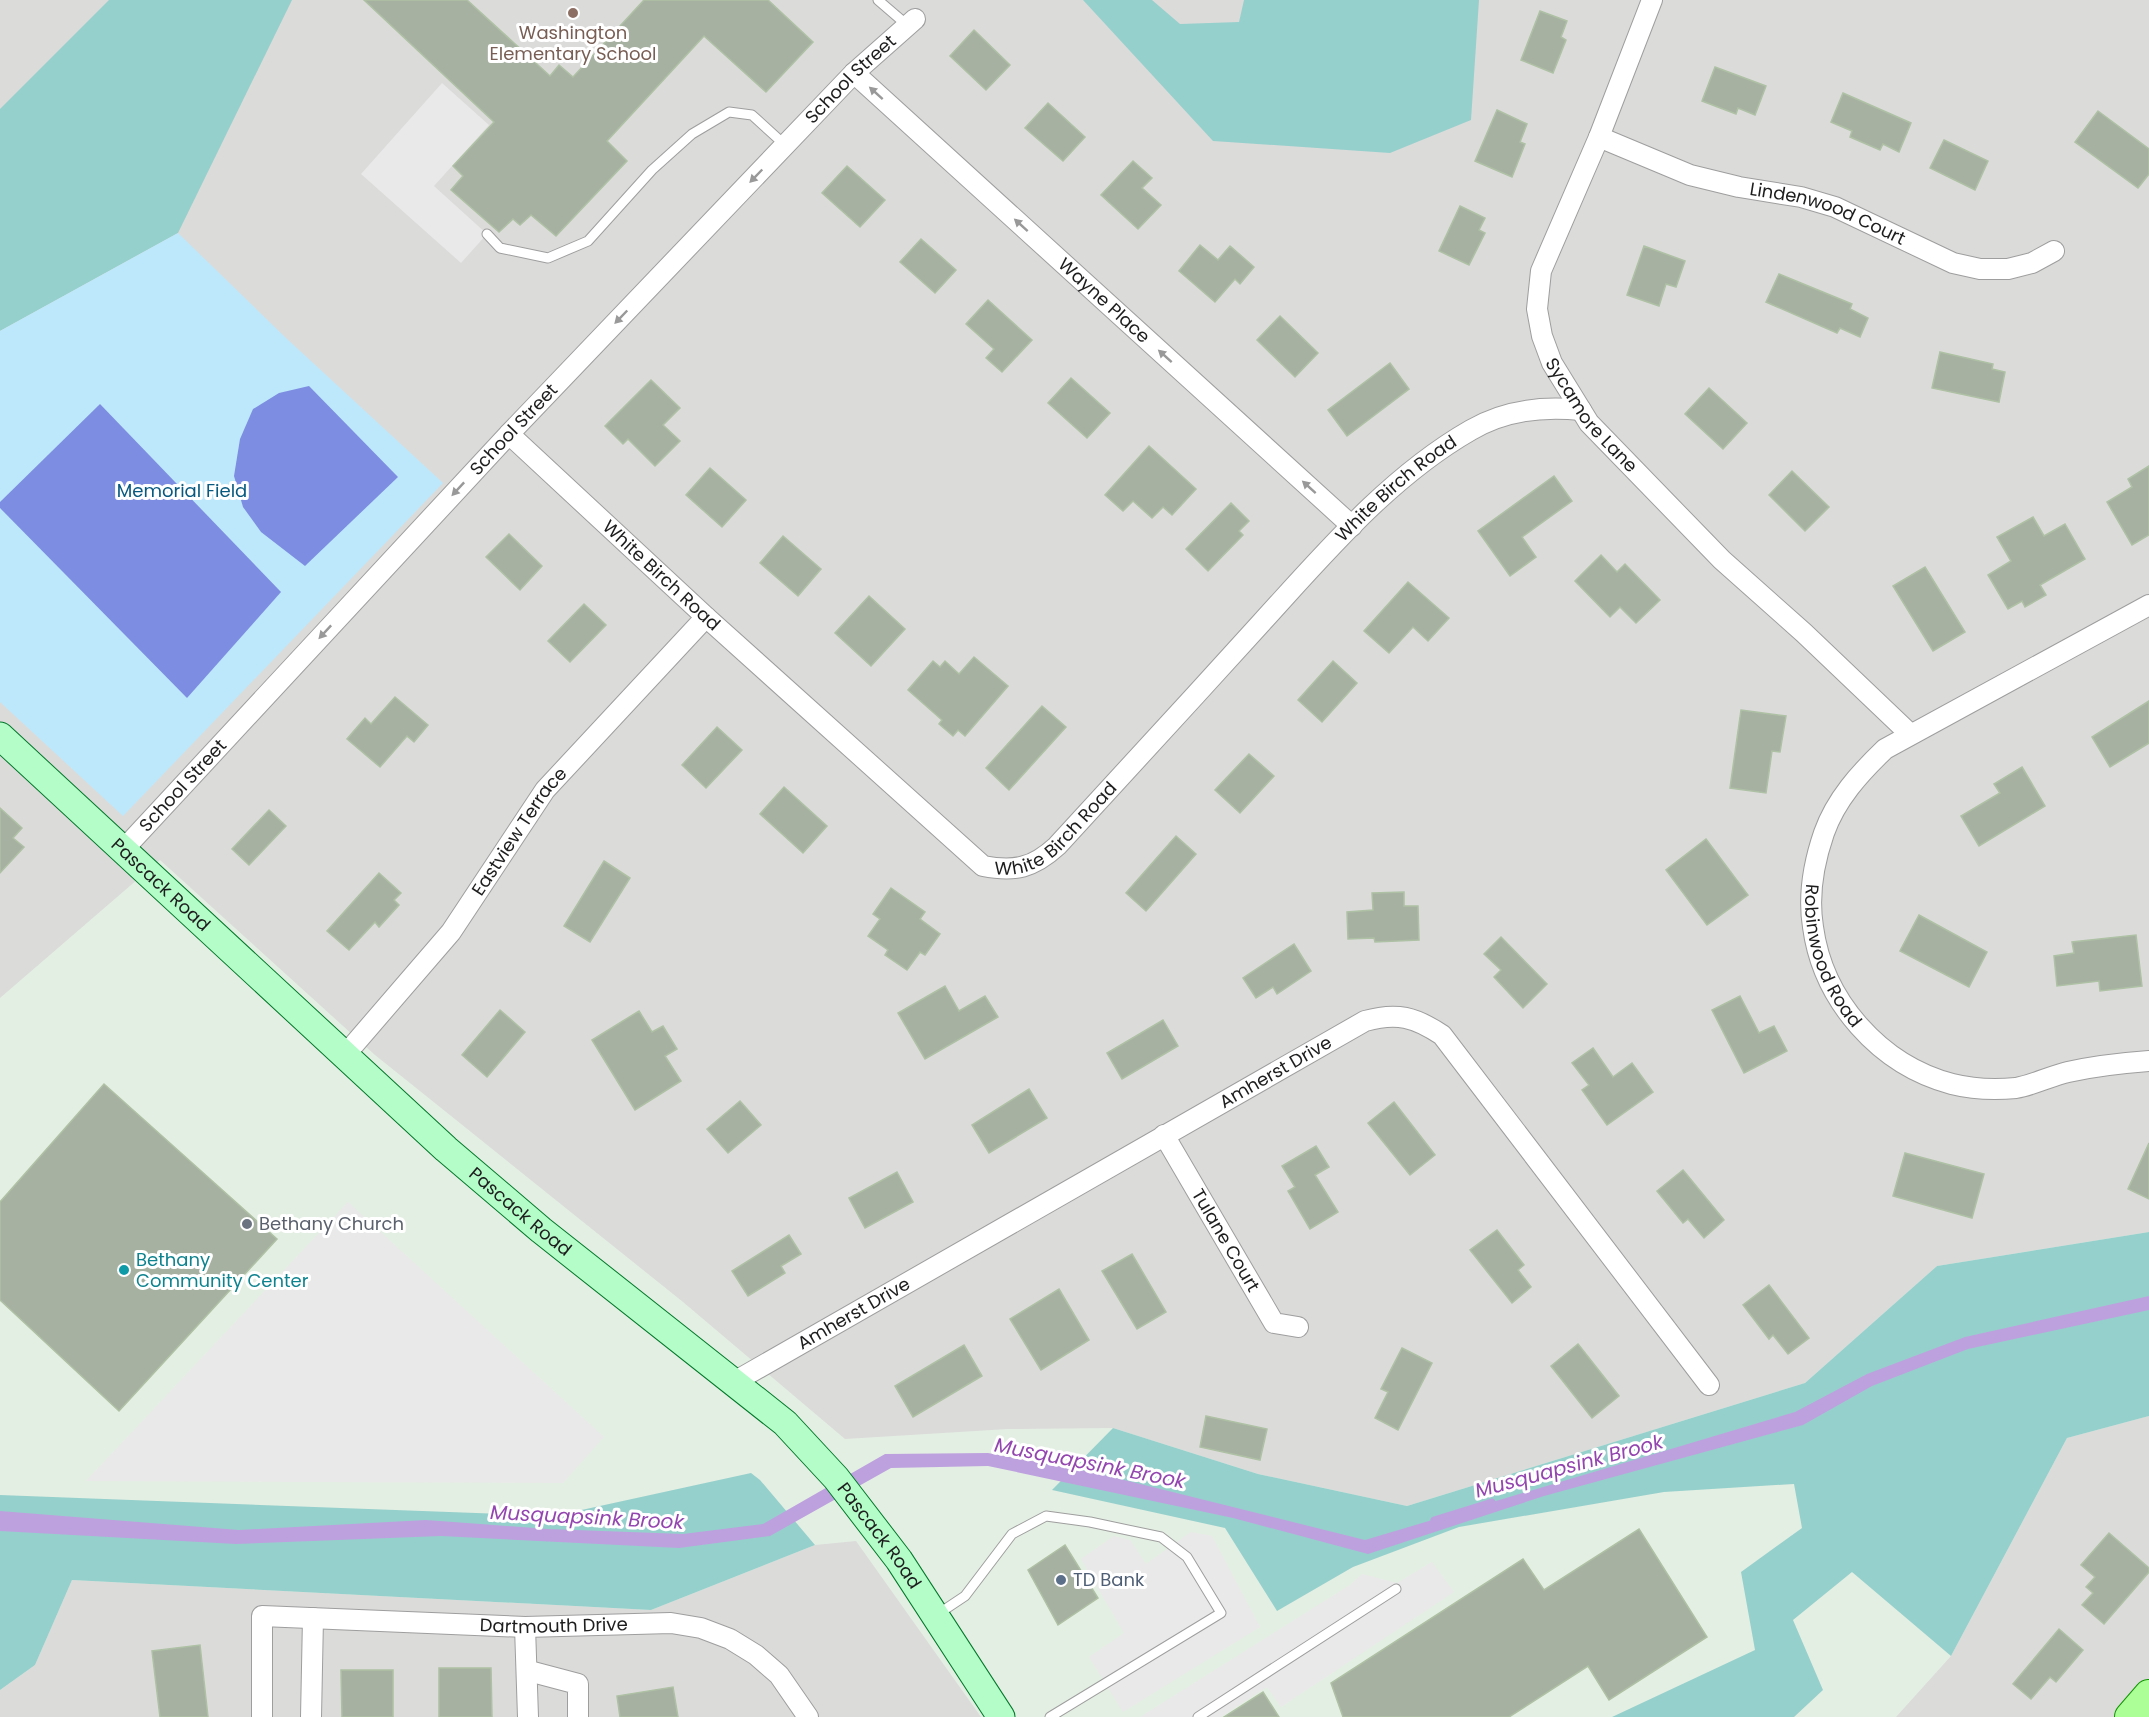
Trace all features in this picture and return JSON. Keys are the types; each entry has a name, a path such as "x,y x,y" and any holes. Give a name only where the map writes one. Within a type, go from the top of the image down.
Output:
{"main road":[{"path":"2130,1717 2149,1695"}],"street":[{"name":"Sycamore Lane","path":"1652,0 1599,137 1539,278 1537,309 1542,336 1552,363 1589,423 1722,560 1804,633 1910,734"},
{"name":"School Street","path":"123,850 509,434 854,73 911,22"},
{"name":"Wayne Place","path":"854,73 1352,526"},
{"name":"Lindenwood Court","path":"1599,137 1689,175 1738,187 1801,197 1835,207 1953,263 1980,269 2008,269 2032,263 2055,251"},
{"name":"White Birch Road","path":"509,434 706,617 983,866 1004,870 1025,867 1044,858 1057,846 1352,526 1409,472 1472,429 1498,417 1526,410 1555,407 1581,410"},
{"name":"Robinwood Road","path":"2149,605 1885,749 1860,772 1840,800 1825,831 1816,860 1812,894 1812,925 1818,952 1829,982 1850,1015 1870,1038 1897,1060 1924,1074 1953,1084 1984,1089 2016,1088 2067,1073 2119,1063 2149,1061"},
{"name":"Eastview Terrace","path":"345,1055 451,932 545,790 706,617"},
{"name":"Pascack Road","path":"0,735 446,1149 512,1205 785,1423 859,1506 899,1560 1001,1717"},
{"name":"Amherst Drive","path":"734,1382 1365,1021 1383,1016 1404,1017 1423,1023 1442,1035 1709,1385"},
{"name":"Tulane Court","path":"1164,1135 1274,1323 1298,1327"},
{"name":"Dartmouth Drive","path":"262,1717 262,1616 525,1627 660,1623 701,1628 730,1639 756,1655 779,1675 808,1717"},
{"path":"311,1717 313,1618"},
{"path":"525,1627 528,1717"},
{"path":"529,1671 578,1683 578,1717"}],"lane":[{"path":"878,0 911,22"},
{"path":"487,234 500,248 548,258 588,241 652,170 692,134 729,112 752,115 785,145"},
{"path":"936,1615 965,1596 1012,1534 1047,1516 1090,1522 1161,1537 1187,1557 1221,1613 1050,1717"},
{"path":"1198,1717 1395,1589"}],"shaded area":[{"path":"0,0 2149,0 2149,1232 1937,1266 1805,1383 1407,1506 1258,1474 1113,1428 1008,1429 845,1439 683,1302 375,1055 160,860 0,998"},
{"path":"109,0 292,0 178,233 0,331 0,109"},
{"path":"1083,0 1152,0 1180,24 1239,22 1244,0 1479,0 1471,120 1390,153 1213,141"},
{"path":"442,83 489,125 434,186 487,234 461,263 361,174"},
{"path":"348,1202 604,1437 563,1483 86,1481"},
{"path":"2149,1232 2149,1416 2067,1438 1951,1656 1852,1572 1793,1620 1823,1690 1794,1717 1612,1717 1755,1650 1741,1572 1802,1528 1794,1484 1664,1492 1459,1527 1353,1567 1277,1611 1225,1528 1052,1490 1113,1428 1258,1474 1407,1506 1805,1383 1937,1266"},
{"path":"2149,1296 2149,1310 1968,1349 1872,1386 1803,1425 1544,1496 1368,1554 1233,1518 988,1466 891,1468 770,1536 679,1548 441,1536 236,1544 0,1531 0,1511 239,1530 426,1520 548,1529 683,1534 763,1524 885,1454 988,1453 1092,1472 1365,1540 1795,1412 1867,1374 1965,1337"},
{"path":"2149,1416 2149,1695 2130,1717 1896,1717 1951,1656 2067,1438"},
{"path":"751,1473 760,1480 815,1545 651,1610 72,1580 35,1665 0,1690 0,1495 554,1516"},
{"path":"1191,1532 1212,1536 1260,1627 1123,1712 1089,1657 1124,1633 1081,1559 1114,1536 1130,1540 1146,1564"},
{"path":"856,1541 981,1717 0,1717 0,1690 35,1665 72,1580 651,1610 815,1545"},
{"path":"1432,1562 1454,1592 1281,1707 1267,1687 1221,1717 1140,1717 1350,1585 1362,1574 1397,1583"}],"green space":[{"name":"Memorial Field","path":"178,233 286,338 443,483 123,816 0,702 0,331"},
{"path":"309,386 398,477 305,566 261,532 243,507 234,476 240,439 253,409 279,393"},
{"path":"100,404 281,592 187,698 0,508 0,502"}],"building":[{"name":"Washington Elementary School","path":"364,0 467,0 550,76 559,65 573,77 644,0 768,0 813,42 766,92 704,36 607,141 627,161 556,236 531,215 520,225 513,219 499,232 451,190 463,176 453,166 494,122"},
{"path":"1540,11 1567,21 1561,37 1566,40 1553,73 1521,60"},
{"path":"974,30 1010,65 986,90 950,56"},
{"path":"1715,67 1766,86 1755,115 1738,108 1736,114 1702,101"},
{"path":"1843,93 1911,123 1899,152 1883,144 1880,150 1850,137 1852,131 1831,122"},
{"path":"1048,103 1085,137 1063,161 1025,128"},
{"path":"1497,110 1527,124 1520,142 1525,144 1512,177 1475,161"},
{"path":"2098,111 2149,149 2149,174 2138,188 2075,142"},
{"path":"1944,140 1988,161 1975,190 1930,168"},
{"path":"1133,161 1152,178 1142,188 1161,205 1138,229 1101,195"},
{"path":"847,166 885,200 860,227 822,193"},
{"path":"1460,206 1485,218 1479,230 1485,233 1469,265 1439,251"},
{"path":"921,239 956,270 935,293 900,262"},
{"path":"1200,245 1218,260 1230,246 1254,267 1240,284 1235,279 1215,302 1179,271"},
{"path":"1644,246 1685,261 1676,287 1666,284 1659,306 1627,295"},
{"path":"1779,274 1852,304 1850,309 1868,318 1860,337 1840,328 1837,333 1766,302"},
{"path":"988,300 1032,340 1002,372 986,358 994,349 966,324"},
{"path":"1280,316 1318,353 1295,377 1257,340"},
{"path":"1940,352 1993,364 1992,369 2005,372 1999,402 1932,388"},
{"path":"1390,363 1409,389 1347,436 1328,410"},
{"path":"1071,378 1110,413 1087,438 1048,403"},
{"path":"651,380 680,408 663,425 680,441 655,466 628,439 623,444 605,426"},
{"path":"1709,388 1747,423 1723,449 1685,414"},
{"path":"1149,446 1196,489 1172,515 1163,507 1152,518 1133,501 1123,511 1105,495"},
{"path":"2149,466 2149,535 2132,545 2107,502 2132,487 2128,479"},
{"path":"710,468 746,500 722,527 686,495"},
{"path":"1792,471 1829,507 1805,531 1769,495"},
{"path":"1554,476 1572,501 1522,537 1536,557 1510,576 1478,531"},
{"path":"1231,503 1249,521 1239,531 1243,535 1208,571 1186,549"},
{"path":"2033,517 2044,536 2065,524 2085,559 2040,585 2046,595 2025,607 2022,601 2008,609 1988,575 2011,561 1997,537"},
{"path":"509,534 542,566 520,590 486,557"},
{"path":"783,536 821,569 798,596 760,563"},
{"path":"1601,555 1617,572 1625,564 1660,600 1636,623 1620,607 1610,617 1575,581"},
{"path":"1925,567 1965,632 1933,651 1893,586"},
{"path":"1408,582 1449,618 1428,641 1413,627 1389,653 1364,631"},
{"path":"869,596 905,629 871,666 835,633"},
{"path":"584,604 606,625 570,662 548,641"},
{"path":"974,657 1008,686 965,736 958,730 953,736 939,724 942,720 908,690 933,661 940,667 945,661 959,674"},
{"path":"1333,661 1357,683 1322,722 1298,700"},
{"path":"395,697 428,725 414,742 407,736 380,767 347,739 365,718 371,724"},
{"path":"2149,701 2149,743 2110,767 2092,737"},
{"path":"1042,706 1066,727 1009,790 986,768"},
{"path":"1741,710 1786,716 1780,752 1772,751 1766,793 1730,788"},
{"path":"717,727 742,750 706,788 682,765"},
{"path":"1249,754 1274,776 1240,813 1215,790"},
{"path":"2022,767 2045,806 1979,846 1961,816 2000,793 1994,784"},
{"path":"784,787 827,826 803,853 760,814"},
{"path":"0,808 22,828 13,838 24,847 0,873"},
{"path":"269,810 286,826 249,865 232,849"},
{"path":"1176,836 1196,854 1146,911 1126,893"},
{"path":"1706,839 1748,895 1707,925 1666,870"},
{"path":"604,861 630,878 590,942 564,926"},
{"path":"379,873 401,893 394,900 399,905 379,927 375,922 349,950 327,931"},
{"path":"891,888 925,912 920,919 940,934 925,955 920,952 907,970 885,955 888,950 868,936 880,919 873,914"},
{"path":"1404,892 1404,906 1418,906 1419,940 1375,942 1374,938 1348,939 1347,912 1373,910 1372,893"},
{"path":"1919,915 1987,952 1969,987 1900,951"},
{"path":"2136,935 2142,986 2100,991 2099,981 2057,986 2054,956 2074,953 2072,942"},
{"path":"1501,937 1547,984 1523,1008 1494,977 1501,970 1484,954"},
{"path":"1294,944 1311,971 1277,994 1273,987 1256,998 1243,978"},
{"path":"945,986 959,1011 985,996 998,1017 925,1059 898,1013"},
{"path":"1740,996 1759,1033 1774,1026 1787,1051 1744,1073 1712,1010"},
{"path":"500,1010 525,1032 487,1077 462,1055"},
{"path":"639,1011 652,1032 663,1026 677,1049 665,1056 681,1081 635,1110 592,1040"},
{"path":"1163,1020 1178,1046 1122,1079 1107,1053"},
{"path":"1593,1048 1613,1077 1632,1063 1653,1092 1607,1125 1582,1090 1589,1085 1572,1063"},
{"name":"Bethany Community Center","path":"104,1084 277,1239 119,1411 0,1300 0,1202"},
{"path":"1029,1089 1047,1118 989,1153 972,1125"},
{"path":"740,1101 761,1125 728,1153 707,1129"},
{"path":"1394,1102 1435,1155 1410,1175 1368,1123"},
{"path":"2149,1143 2149,1199 2128,1189"},
{"path":"1316,1146 1329,1167 1315,1175 1338,1212 1310,1229 1288,1191 1295,1187 1282,1166"},
{"path":"1905,1153 1984,1174 1972,1218 1893,1196"},
{"path":"1683,1170 1724,1220 1704,1238 1688,1219 1683,1223 1657,1191"},
{"path":"897,1172 913,1202 865,1228 849,1198"},
{"path":"1497,1230 1524,1265 1518,1270 1531,1287 1512,1303 1470,1250"},
{"path":"789,1235 801,1254 781,1266 785,1273 748,1296 732,1271"},
{"path":"1132,1254 1166,1312 1137,1329 1102,1271"},
{"path":"1769,1285 1809,1338 1788,1354 1773,1335 1769,1339 1743,1305"},
{"path":"1059,1289 1089,1340 1041,1370 1010,1319"},
{"path":"1578,1344 1619,1396 1592,1418 1551,1366"},
{"path":"964,1345 982,1376 913,1417 895,1386"},
{"path":"1402,1348 1432,1363 1398,1430 1375,1418 1388,1392 1381,1389"},
{"path":"1206,1416 1267,1429 1260,1460 1200,1447"},
{"path":"1639,1529 1707,1637 1609,1700 1588,1666 1509,1717 1343,1717 1331,1683 1523,1559 1544,1590"},
{"path":"2109,1533 2149,1568 2149,1572 2104,1624 2082,1605 2093,1593 2086,1587 2095,1577 2081,1565"},
{"name":"TD Bank","path":"1065,1545 1098,1598 1058,1625 1028,1570"},
{"path":"2059,1629 2083,1650 2056,1682 2050,1677 2031,1699 2013,1684"},
{"path":"200,1645 208,1717 160,1717 152,1651"},
{"path":"439,1668 491,1668 492,1717 439,1717"},
{"path":"341,1670 393,1670 393,1717 342,1717"},
{"path":"673,1687 678,1717 620,1717 617,1696"},
{"path":"1263,1692 1279,1717 1224,1717"}],"waterway":[{"name":"Musquapsink Brook","path":"1434,1520 1492,1502"}],"place":[{"name":"Washington Elementary School","path":"573,13"},
{"name":"Bethany Church","path":"247,1224"},
{"name":"Bethany Community Center","path":"124,1270"},
{"name":"TD Bank","path":"1061,1580"}]}
